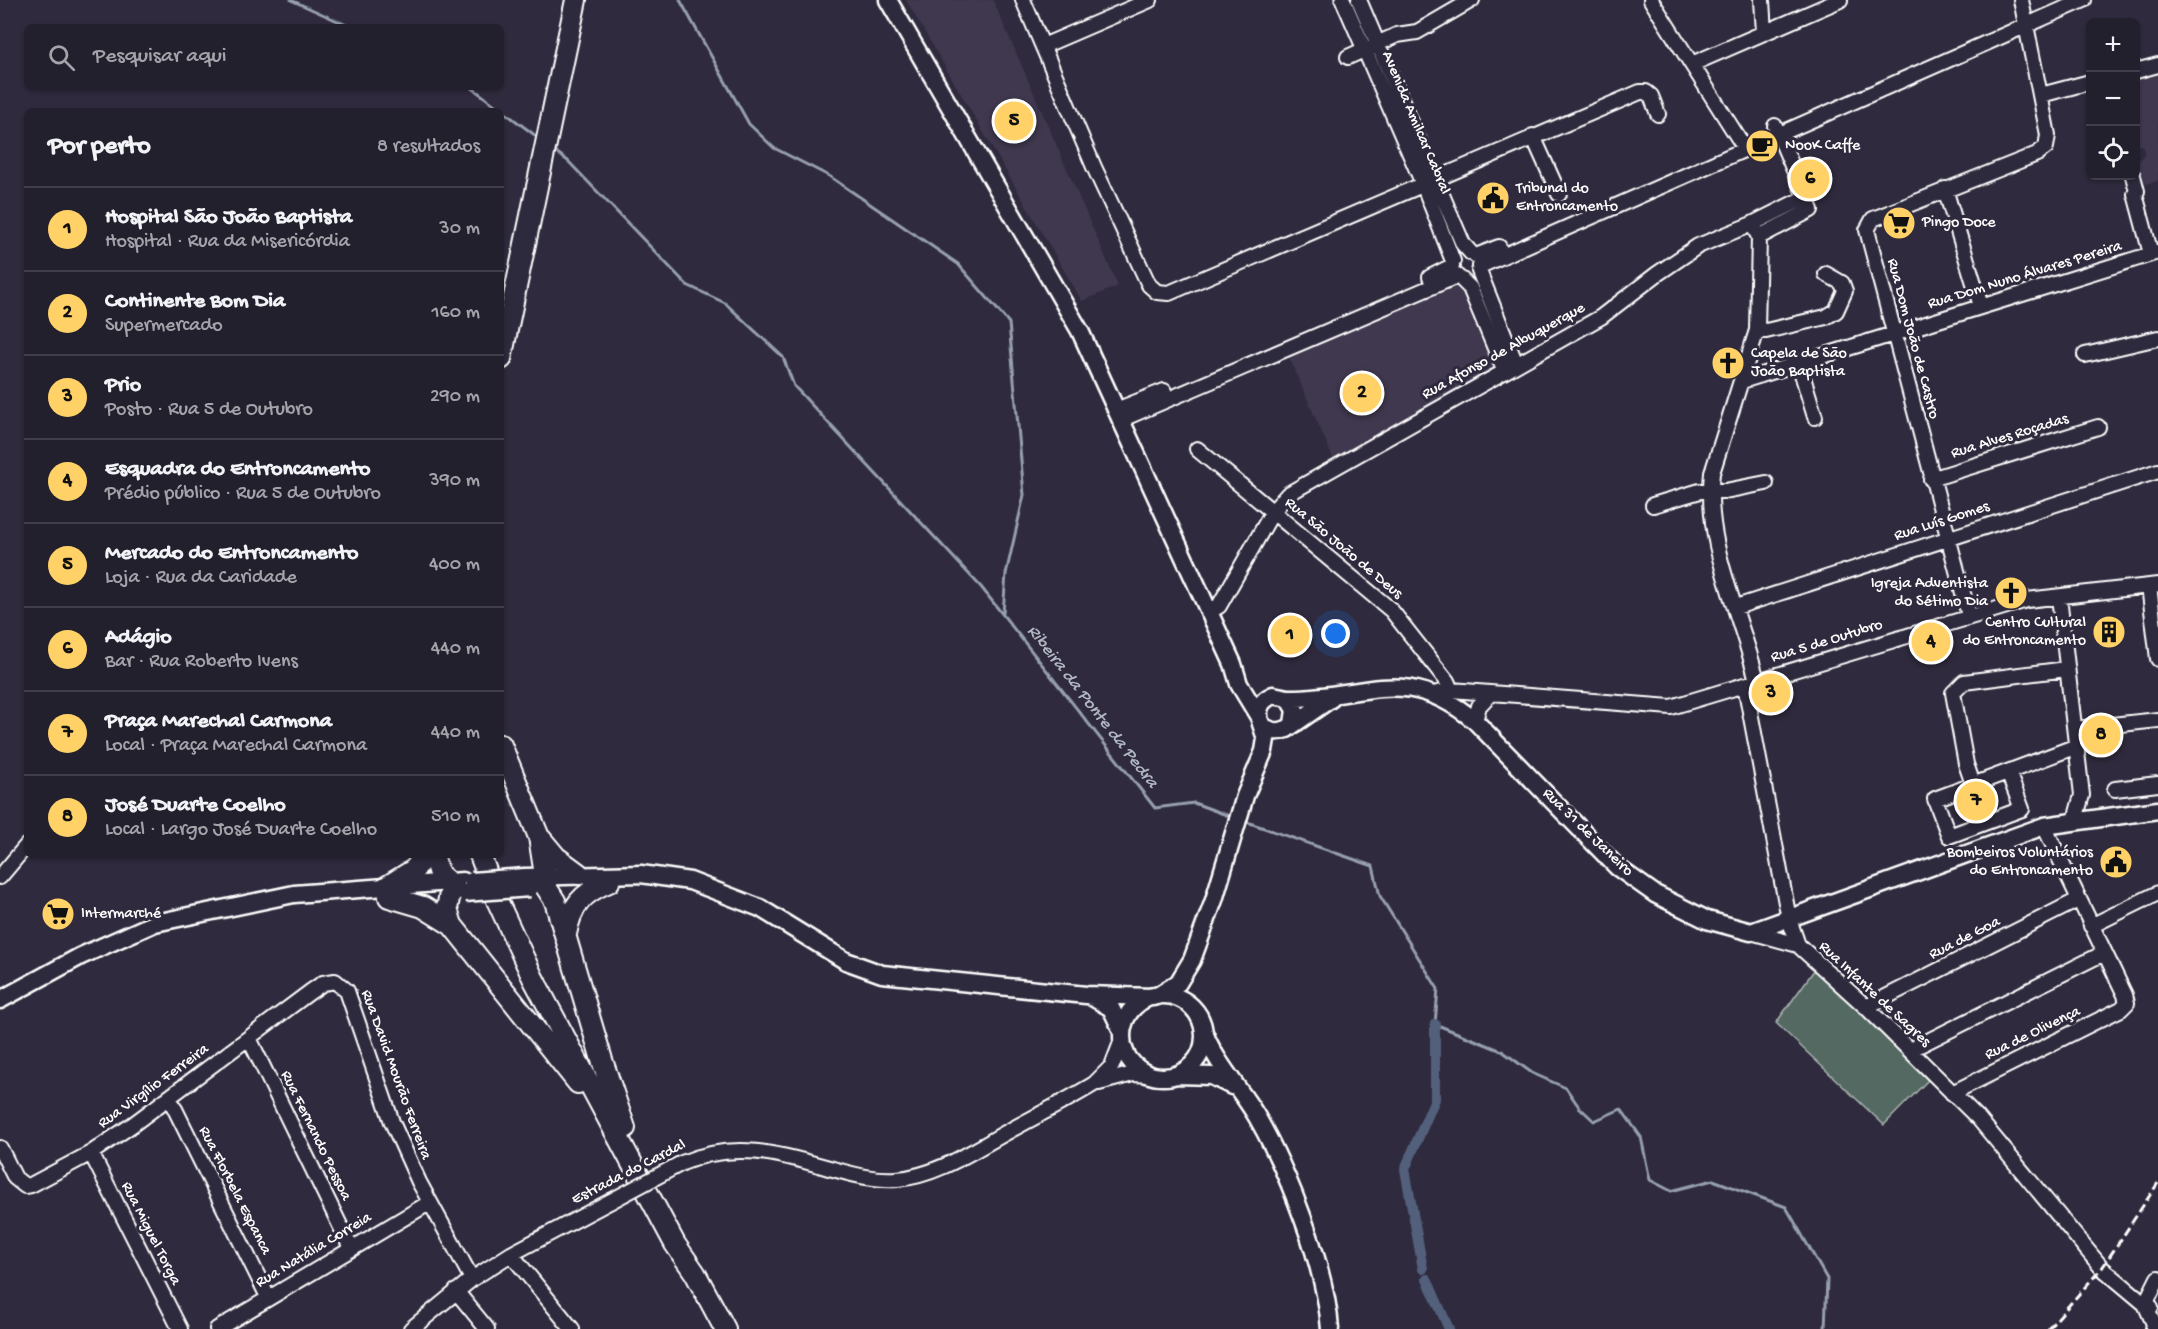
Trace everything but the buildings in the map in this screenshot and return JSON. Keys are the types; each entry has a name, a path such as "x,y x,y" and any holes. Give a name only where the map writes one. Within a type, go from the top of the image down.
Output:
{"highway":[{"path":"504,345 576,0"},
{"path":"504,752 539,837 556,857 579,874"},
{"path":"539,837 536,882 555,901 602,1060 617,1126"},
{"path":"422,858 415,869 388,892 423,907 452,925 617,1126"},
{"path":"434,858 439,874 457,888 447,909 452,925"},
{"path":"481,858 520,951 617,1126"},
{"path":"490,858 526,945 675,1244 695,1273 725,1329"},
{"path":"566,936 569,916 577,902 590,891 609,882"}],"main road":[{"path":"888,0 1080,331 1233,664 1239,684 1260,720 1266,739 1264,751 1192,960 1178,983 1134,1008 1122,1036"},
{"path":"1233,664 1254,686 1280,697 1295,710 1290,726 1248,798"},
{"name":"Rua 31 de Janeiro","path":"1336,695 1367,687 1400,687 1433,694 1455,705 1475,721 1617,867 1655,894 1707,920 1750,932"},
{"path":"1260,720 1261,703 1280,697 1336,695"},
{"path":"1260,720 1273,732 1290,726 1336,695"},
{"path":"1750,932 2044,826 2158,810"},
{"path":"536,882 579,874 661,876 704,886 760,908 846,961 871,971 1086,995 1155,996 1180,999 1198,1014"},
{"path":"0,1000 81,956 155,923 235,905 536,882 704,886"},
{"path":"1192,960 1190,986 1204,1032 1215,1057 1242,1094 1269,1140 1286,1177 1319,1271 1330,1329"},
{"path":"1086,995 1100,1000 1111,1008 1131,1062 1150,1075 1162,1078 1178,1075 1218,1077 1242,1094"},
{"path":"1178,1075 1188,1069 1198,1058 1204,1043 1204,1032"}],"street":[{"path":"1023,0 1094,167 1149,285 1157,292 1168,293 1641,92 1646,92 1651,96 1658,114"},
{"path":"1042,46 1150,0"},
{"name":"Avenida Amilcar Cabral","path":"1343,0 1429,181 1463,244 1476,261 1510,367"},
{"name":"Avenida Amilcar Cabral","path":"1359,0 1380,43 1429,181 1456,270 1470,288 1510,367"},
{"path":"1348,57 1397,35 1425,29 1472,0"},
{"path":"1651,0 1742,144"},
{"path":"1762,0 1764,33"},
{"path":"1692,64 1840,0"},
{"path":"2021,0 2041,95 2086,83"},
{"path":"2025,21 2064,0"},
{"path":"1456,270 1459,254 1476,261 2025,21 2084,0"},
{"path":"2140,70 2158,65"},
{"name":"Rua Dom João de Castro","path":"1969,616 1868,226 1873,219 2037,154 2046,147 2048,135 2041,95"},
{"path":"1752,224 1759,237 1811,210 1776,129"},
{"path":"1533,136 1559,194"},
{"path":"2134,180 2137,191 2135,194 2155,253"},
{"path":"1945,189 1981,306"},
{"name":"Rua Afonso de Albuquerque","path":"1209,612 1219,606 1273,511 1288,494 1602,317 1656,274 1698,246 1752,224 1806,197"},
{"name":"Rua Infante de Sagres","path":"1759,237 1757,330 1712,473 1710,492 1722,564 1736,607 1751,683 1789,919 1798,945 1866,1007 1978,1118 2102,1268 2145,1304 2158,1311"},
{"name":"Rua Dom Nuno Álvares Pereira","path":"1742,381 2155,253"},
{"path":"1456,270 1470,279 1476,261"},
{"path":"1118,415 1456,270"},
{"path":"1757,330 1766,331 1826,317 1836,310 1845,291 1842,283 1826,274"},
{"path":"2085,355 2158,339"},
{"path":"1798,364 1815,417"},
{"path":"1104,386 1115,395 1139,407"},
{"path":"1131,439 1139,407"},
{"name":"Rua Alves Roçadas","path":"1932,479 2098,427"},
{"name":"Rua São João de Deus","path":"1197,448 1391,610 1447,681 1451,690"},
{"name":"Rua Luís Gomes","path":"1736,607 1947,537 2158,471"},
{"path":"1653,505 1700,491 1710,492 1766,483"},
{"path":"2154,585 2158,659"},
{"name":"Rua 5 de Outubro","path":"1433,694 1451,690 1671,707 2027,600 2154,585"},
{"path":"2059,597 2082,795 2075,820"},
{"path":"1973,784 1966,764 1953,693 1957,686 1964,682 2067,669"},
{"path":"1475,721 1479,706 1491,693"},
{"path":"2075,729 2158,720"},
{"path":"2008,771 2022,809 1949,836 1935,799 1973,784 2008,771 2077,746"},
{"path":"2115,789 2158,784"},
{"path":"2082,795 2096,818"},
{"path":"1910,1050 2104,953 2044,826"},
{"path":"0,877 24,849"},
{"path":"2091,926 2158,893"},
{"name":"Rua de Goa","path":"1866,1007 2078,900"},
{"name":"Rua 31 de Janeiro","path":"1750,932 1798,945"},
{"name":"Rua de Olivença","path":"1952,1093 2121,1009 2127,1003 2125,995 2104,953"},
{"name":"Rua Virgílio Ferreira","path":"0,1148 15,1178 26,1186 91,1153 170,1099 310,992 323,983 335,981"},
{"name":"Rua David Mourão Ferreira","path":"335,981 348,991 392,1122 429,1203 472,1279"},
{"path":"1086,1089 1101,1079 1112,1066 1122,1036"},
{"name":"Rua Fernando Pessoa","path":"249,1038 351,1248"},
{"path":"1086,1089 1124,1075 1150,1075"},
{"name":"Estrada do Cardal","path":"411,1329 472,1279 511,1254 682,1163 716,1152 753,1150 776,1152 855,1175 885,1180 908,1178 958,1159 1086,1089"},
{"name":"Rua Florbela Espanca","path":"170,1099 268,1297"},
{"name":"Rua Miguel Torga","path":"91,1153 180,1329"},
{"name":"Rua Natália Correia","path":"217,1329 429,1203"},
{"path":"511,1254 572,1329"},
{"path":"2153,1329 2154,1324 2145,1304 2158,1278"},
{"path":"456,1291 487,1329"}],"shaded area":[{"path":"906,0 993,0 1118,286 1082,301"},
{"path":"2158,75 2158,181 2146,184 2140,179 2140,160 2145,154 2142,145 2140,146 2140,80"},
{"path":"1459,284 1494,370 1333,458 1288,355 1405,304"}],"green space":[{"path":"1817,966 1932,1076 1884,1125 1776,1023"}],"waterway":[{"name":"Ribeira da Ponte da Pedra","path":"291,0 344,24"},
{"path":"680,0 749,124 774,148 829,176 958,264 1009,323 1024,495 1006,574 1003,613"},
{"name":"Ribeira da Ponte da Pedra","path":"475,90 499,108"},
{"name":"Ribeira da Ponte da Pedra","path":"504,112 540,139"},
{"name":"Ribeira da Ponte da Pedra","path":"552,149 568,161 687,285 725,303 783,357 794,386 981,587 1155,808 1194,803 1232,817"},
{"name":"Ribeira da Ponte da Pedra","path":"1244,821 1373,866 1380,896 1438,989 1435,1024 1502,1051 1532,1073 1566,1088 1579,1107 1594,1121 1621,1109 1641,1137 1650,1180 1671,1191 1713,1180 1786,1207 1827,1279 1825,1329"},
{"path":"1423,1269 1405,1169 1435,1099 1435,1024"},
{"path":"1427,1279 1449,1329"}],"railway":[{"path":"2048,1329 2102,1268 2158,1183"}],"place":[{"name":"Mercado do Entroncamento","path":"1014,121"},
{"name":"NooK Caffe","path":"1762,146"},
{"name":"Adágio","path":"1810,179"},
{"name":"Tribunal do Entroncamento","path":"1493,198"},
{"name":"Pingo Doce","path":"1899,223"},
{"name":"Capela de São João Baptista","path":"1728,363"},
{"name":"Continente Bom Dia","path":"1362,393"},
{"name":"Igreja Adventista do Sétimo Dia","path":"2011,593"},
{"name":"Centro Cultural do Entroncamento","path":"2109,632"},
{"name":"Hospital São João Baptista","path":"1290,635"},
{"name":"Esquadra do Entroncamento","path":"1931,642"},
{"name":"Prio","path":"1771,693"},
{"name":"José Duarte Coelho","path":"2101,735"},
{"name":"Praça Marechal Carmona","path":"1976,801"},
{"name":"Bombeiros Voluntários do Entroncamento","path":"2116,862"},
{"name":"Intermarché","path":"58,914"}]}
